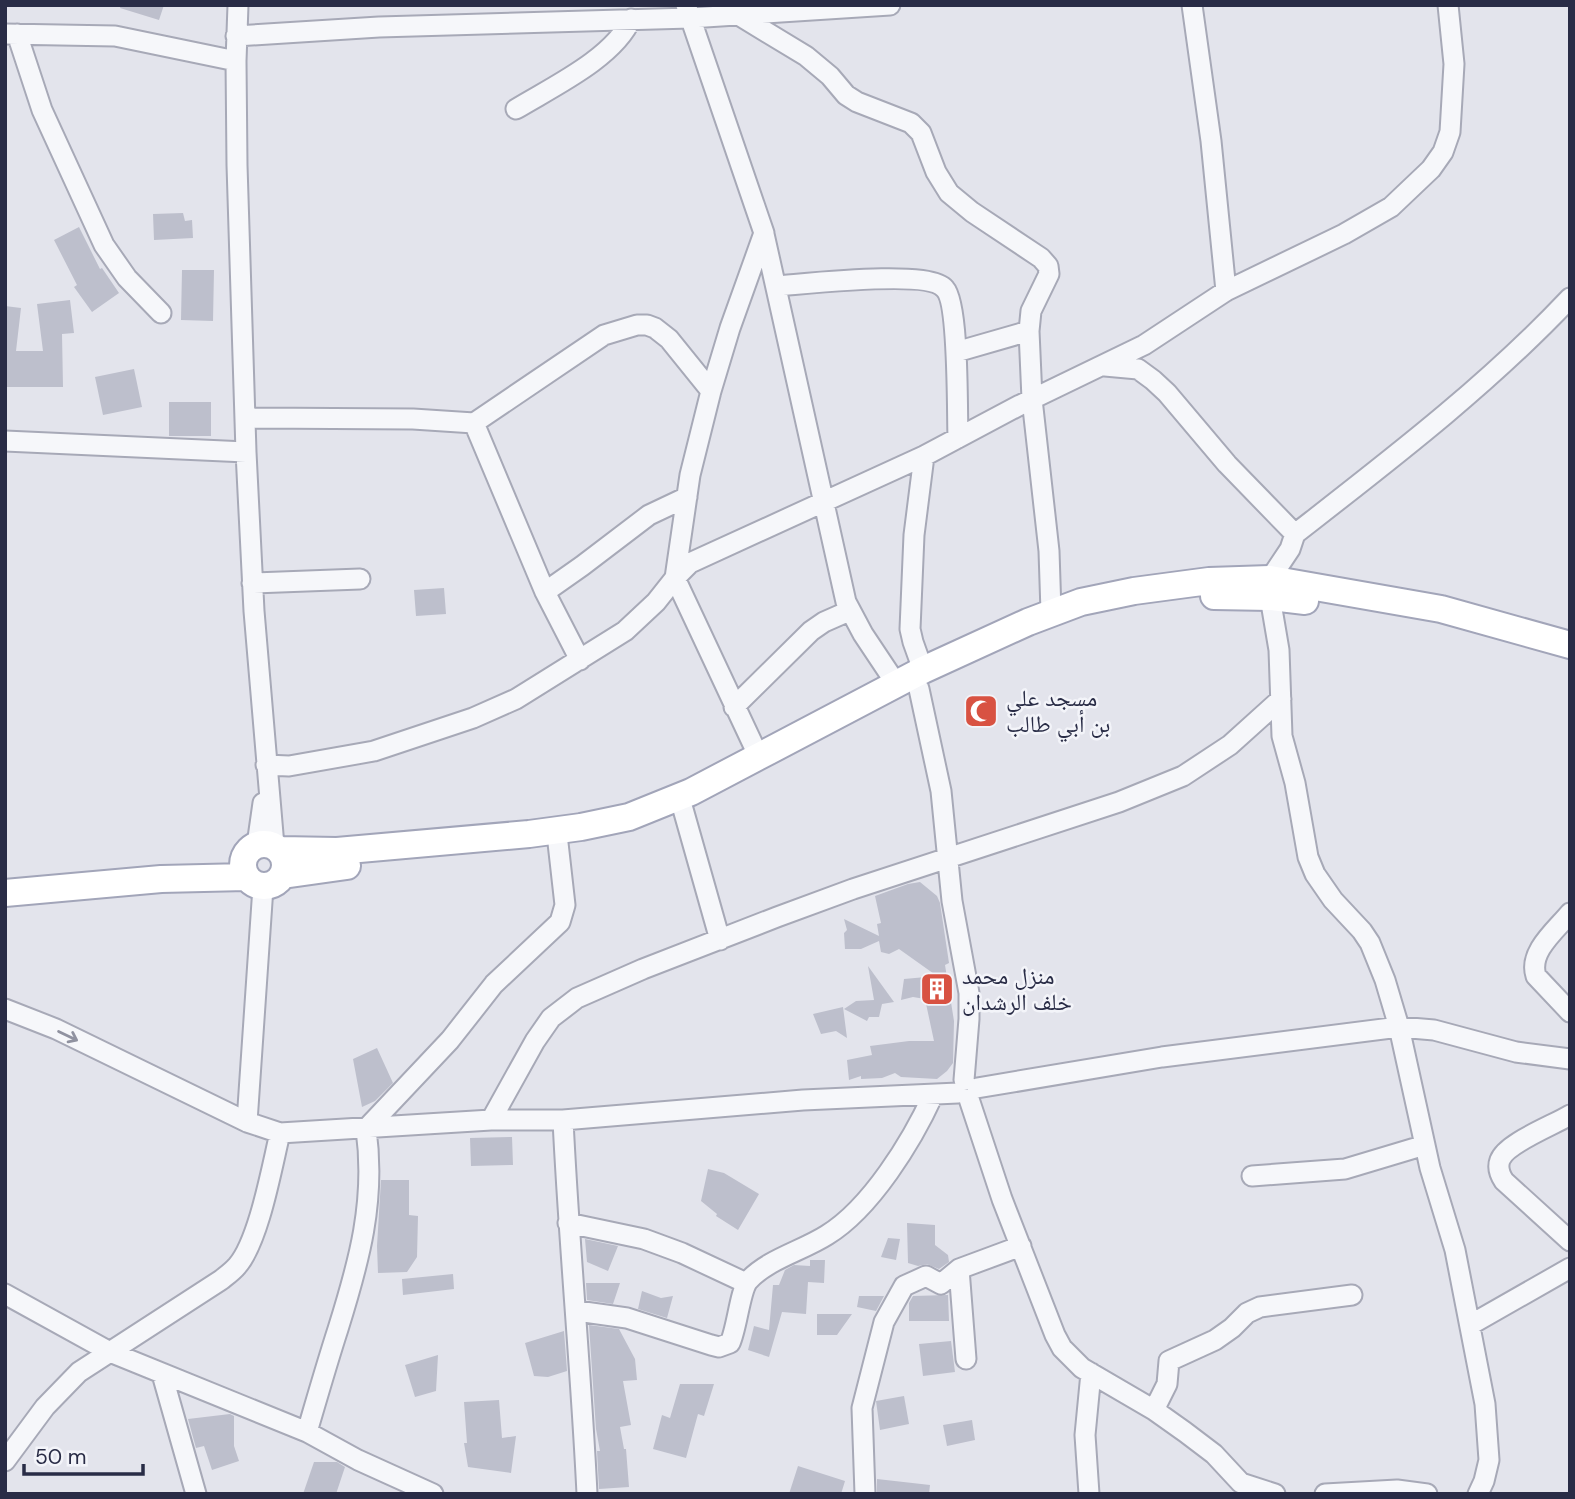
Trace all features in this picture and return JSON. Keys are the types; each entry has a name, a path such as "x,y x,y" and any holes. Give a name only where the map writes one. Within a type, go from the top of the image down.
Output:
{"main road":[{"path":"5,893 161,879 315,852 529,834 609,822 675,799 758,755 1051,612 1090,599 1134,591 1220,580 1441,609 1570,645"},
{"path":"5,879 420,856 558,844 634,828 683,808 913,681 1044,626 1086,613 1182,597 1280,589 1444,627 1570,663"}],"street":[{"path":"238,5 238,219 246,452 252,583 267,771 264,863 247,1122"},
{"path":"236,36 379,27 631,19 688,12 740,16 890,5"},
{"path":"1192,5 1211,141 1226,291"},
{"path":"267,771 396,745 450,727 516,699 632,625 656,602 675,578 690,564 706,555 924,456 1032,399 1103,366 1144,345 1226,291 1333,240 1383,212 1399,201 1431,169 1443,152 1452,114 1454,64 1448,5"},
{"path":"688,12 764,233 841,585 849,611 913,681"},
{"path":"740,16 806,56 830,76 846,95 857,102 911,123 921,133 936,172 949,192 1046,263 1048,278 1031,311 1029,331 1032,399 1049,551 1051,612"},
{"path":"516,109 603,53 617,41 631,19"},
{"path":"161,313 127,278 104,245 42,110 11,34 132,38 236,61"},
{"path":"758,755 675,578 690,475 711,391 764,233"},
{"path":"776,286 889,279 937,283 946,289 950,298 956,352 957,438"},
{"path":"1478,1494 1489,1460 1485,1404 1453,1243 1425,1145 1399,1027 1385,980 1370,943 1315,874 1308,857 1295,783 1282,736 1280,589 1293,542 1493,373 1570,298"},
{"path":"245,418 413,419 474,423 604,335 647,324 669,340 711,391"},
{"path":"956,352 1029,331"},
{"path":"1103,366 1132,368 1153,380 1293,542"},
{"path":"474,423 545,592 580,660"},
{"path":"5,441 246,452"},
{"path":"924,456 914,535 910,629 913,642 913,681 942,791 951,901 969,993 967,1090 1002,1199 1055,1335 1071,1358 1154,1410 1214,1454 1240,1488 1275,1494"},
{"path":"545,592 649,515 687,497"},
{"path":"252,583 360,579"},
{"path":"734,707 811,631 849,611"},
{"path":"491,1121 535,1041 551,1018 566,1005 643,969 853,890 1119,802 1183,776 1202,766 1246,732 1281,699"},
{"path":"1246,732 1282,736"},
{"path":"683,808 720,940"},
{"path":"307,1432 351,1289 363,1239 370,1167 366,1129 450,1040 494,984 560,922 565,905 558,844"},
{"path":"1570,914 1540,950 1534,970 1535,976 1570,1012"},
{"path":"6,1012 55,1029 247,1122 280,1133 491,1121 563,1120 803,1100 933,1095 1222,1048 1303,1041 1399,1027 1434,1030 1516,1052 1570,1059"},
{"path":"577,1311 627,1318 711,1346 730,1343 746,1283 774,1263 831,1233 857,1208 897,1161 933,1095"},
{"path":"1570,1115 1518,1143 1502,1156 1499,1168 1504,1181 1570,1241"},
{"path":"563,1120 587,1494"},
{"path":"5,1461 45,1407 79,1372 220,1280 238,1265 250,1242 280,1133"},
{"path":"1252,1176 1338,1170 1425,1145"},
{"path":"568,1223 644,1239 682,1253 746,1283"},
{"path":"865,1494 862,1408 884,1322 898,1294 909,1282 926,1276 941,1284 959,1269 1021,1247"},
{"path":"1469,1325 1570,1268"},
{"path":"959,1269 966,1359"},
{"path":"5,1294 110,1352 307,1432 359,1460 433,1494"},
{"path":"1154,1410 1167,1384 1170,1361 1222,1335 1247,1312 1273,1304 1352,1295"},
{"path":"1089,1494 1085,1435 1091,1373"},
{"path":"162,1374 196,1494"},
{"path":"1327,1494 1397,1490 1427,1494"}],"building":[{"path":"121,5 164,5 159,20 120,8"},
{"path":"183,213 185,221 192,220 193,238 154,240 153,214"},
{"path":"79,227 100,269 102,268 119,293 92,312 74,287 77,285 54,240"},
{"path":"182,270 214,270 213,321 181,320"},
{"path":"70,300 74,333 62,334 63,387 5,387 5,306 21,308 16,351 43,351 37,304"},
{"path":"134,369 142,407 103,415 95,377"},
{"path":"169,402 211,402 211,436 169,436"},
{"path":"444,588 446,614 416,616 414,590"},
{"path":"920,882 937,896 940,903 949,963 945,965 954,1021 953,1063 937,1079 901,1077 895,1073 882,1078 861,1079 861,1076 849,1080 847,1060 872,1055 870,1046 934,1041 925,999 913,997 901,1000 904,979 937,976 899,949 889,954 881,952 879,941 861,949 845,949 844,933 847,930 844,919 879,936 877,924 881,923 875,896"},
{"path":"868,966 894,1002 882,1004 879,1017 869,1017 867,1021 844,1009 856,1001 874,1000"},
{"path":"843,1007 847,1038 836,1031 821,1034 813,1014"},
{"path":"377,1048 393,1083 375,1101 362,1107 353,1059"},
{"path":"512,1137 513,1165 471,1166 470,1138"},
{"path":"708,1169 724,1173 759,1194 738,1230 716,1216 717,1214 701,1201"},
{"path":"381,1180 409,1180 409,1215 418,1216 417,1257 407,1272 378,1273"},
{"path":"907,1223 935,1225 935,1245 948,1255 949,1262 939,1269 927,1264 918,1266 908,1263"},
{"path":"888,1238 900,1239 896,1260 881,1257"},
{"path":"585,1239 618,1246 608,1271 587,1262"},
{"path":"810,1260 825,1260 824,1283 808,1282 806,1314 782,1312 769,1357 748,1350 754,1326 769,1330 773,1285 779,1285 785,1270 794,1265 810,1266"},
{"path":"453,1274 454,1289 403,1295 402,1279"},
{"path":"586,1283 620,1283 613,1304 587,1300"},
{"path":"642,1291 661,1298 673,1296 667,1318 638,1309"},
{"path":"948,1295 949,1321 909,1321 909,1303 913,1296"},
{"path":"859,1296 884,1296 876,1311 857,1307"},
{"path":"817,1314 852,1314 837,1335 817,1335"},
{"path":"589,1325 619,1329 635,1359 637,1380 623,1381 631,1425 620,1427 626,1449 629,1487 599,1489 597,1451 600,1451"},
{"path":"564,1331 567,1371 548,1377 534,1376 525,1343"},
{"path":"951,1341 955,1372 923,1376 919,1344"},
{"path":"438,1355 436,1391 415,1397 405,1365"},
{"path":"680,1384 714,1384 704,1416 698,1414 686,1458 653,1449 662,1415 670,1418"},
{"path":"904,1396 909,1424 880,1430 876,1401"},
{"path":"499,1400 502,1438 516,1436 511,1473 468,1467 464,1443 467,1443 464,1402"},
{"path":"230,1414 234,1416 234,1446 239,1461 212,1470 204,1446 196,1448 188,1419"},
{"path":"972,1420 975,1440 947,1446 943,1425"},
{"path":"314,1462 337,1462 345,1467 336,1494 303,1494"},
{"path":"798,1466 845,1481 841,1494 789,1494"},
{"path":"877,1479 930,1485 929,1494 877,1494"}],"place":[{"name":"مسجد علي بن أبي طالب","path":"981,711"},
{"name":"منزل محمد خلف الرشدان","path":"937,989"}]}
